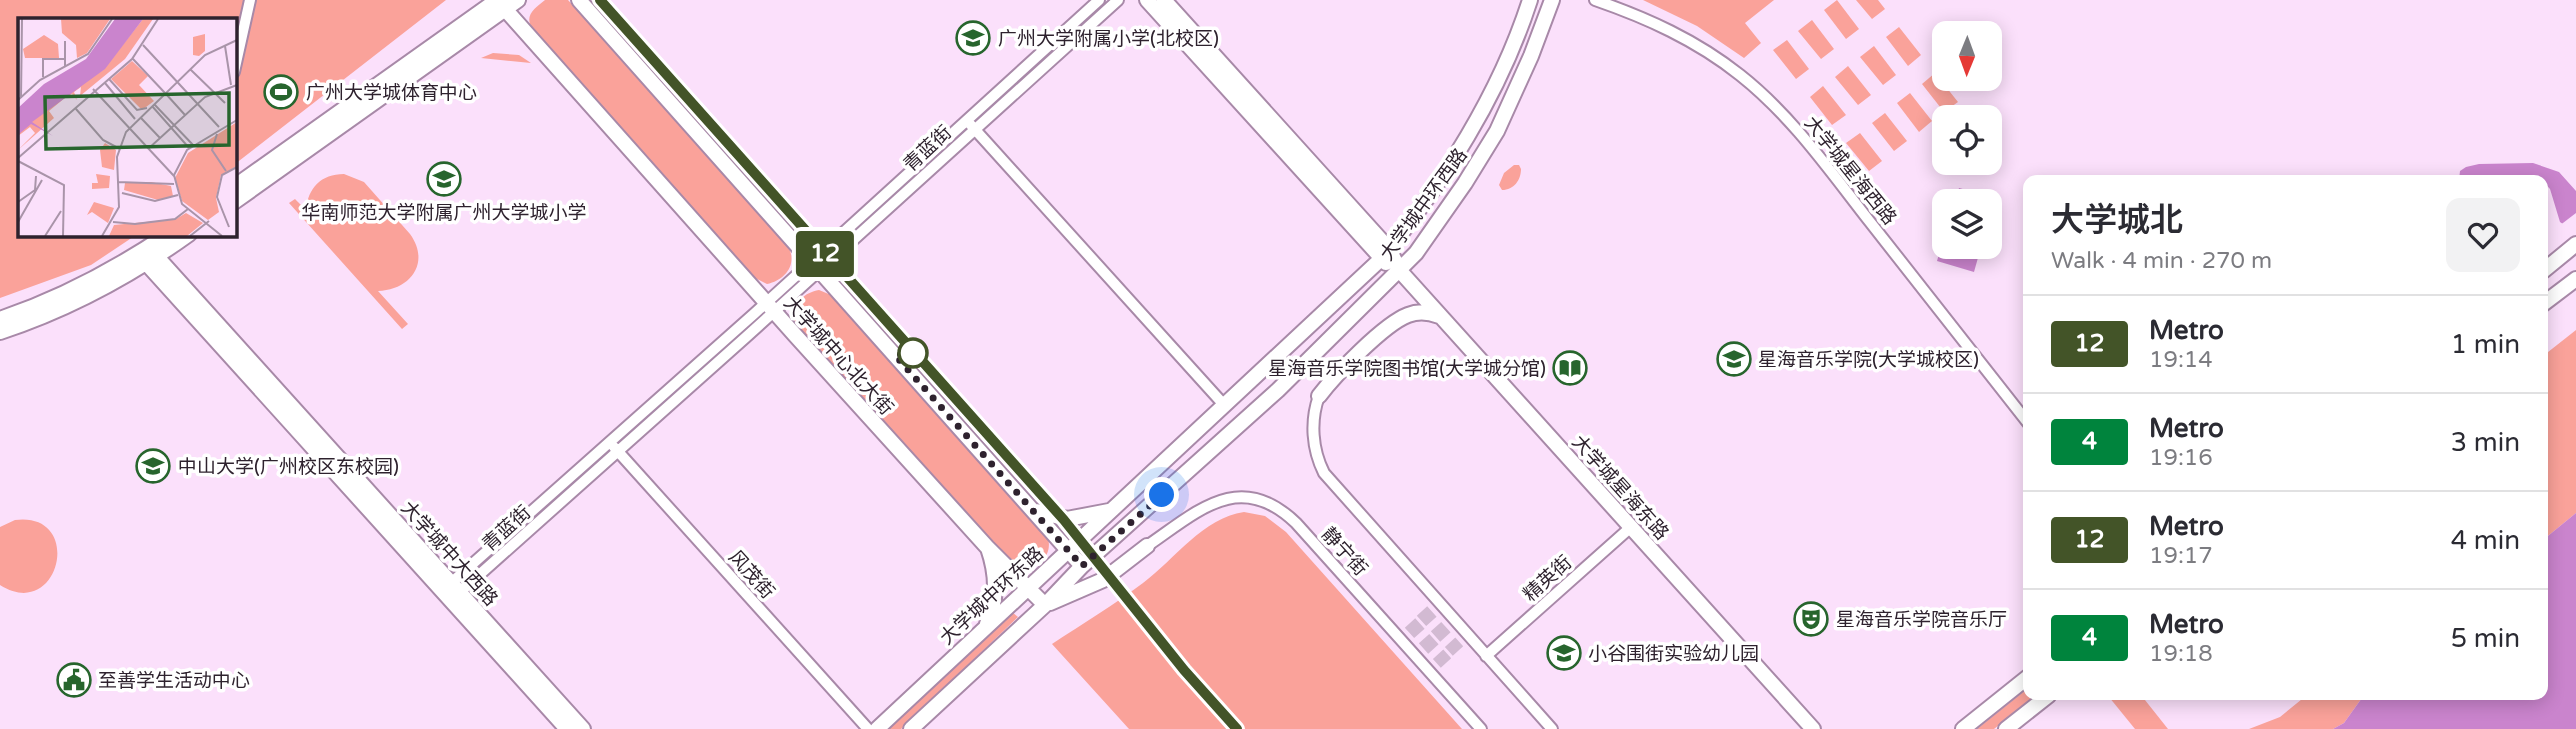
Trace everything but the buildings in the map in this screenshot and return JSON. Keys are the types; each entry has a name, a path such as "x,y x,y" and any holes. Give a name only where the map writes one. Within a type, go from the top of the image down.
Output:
{"main road":[{"path":"236,186 500,3 518,0"},
{"path":"579,0 1082,566 1045,605 911,729"},
{"name":"大学城星海东路","path":"1147,0 1385,254"},
{"name":"大学城星海东路","path":"1164,0 1400,271 1813,729"},
{"name":"大学城中环西路","path":"1226,406 1385,254 1447,169 1481,113 1512,48 1530,0"},
{"name":"大学城中环西路","path":"1082,566 1242,424 1400,271 1443,216 1487,148 1526,68 1552,0"},
{"path":"236,201 500,3"},
{"name":"大学城中心北大街","path":"500,3 987,547 1045,605"},
{"path":"0,332 89,294 147,255 166,236"},
{"path":"0,318 58,295 186,236"},
{"path":"2548,267 2576,244"},
{"name":"大学城中大西路","path":"147,255 583,729"},
{"path":"2548,300 2576,279"},
{"path":"1319,396 1396,321 1418,312 1441,317"},
{"name":"大学城中环东路","path":"877,729 986,625 1226,406"},
{"path":"1035,511 1067,519 1110,511"},
{"path":"1045,605 1103,580 1147,546"},
{"path":"986,625 993,606 996,583 987,547"},
{"name":"大学城中大西路","path":"453,590 567,729"},
{"path":"1963,729 2023,681"},
{"path":"2007,729 2043,700"}],"street":[{"path":"236,63 250,0"},
{"name":"青蓝街","path":"815,266 965,120 1099,0"},
{"name":"青蓝街","path":"453,590 618,452 815,266 1118,0"},
{"name":"大学城星海西路","path":"1595,0 1651,20 1697,44 1742,76 1776,106 1818,155 2023,417"},
{"path":"965,120 1226,406"},
{"name":"青蓝街","path":"453,590 609,442 770,307"},
{"name":"静宁街","path":"1319,396 1313,436 1324,474 1552,729"},
{"name":"风茂街","path":"609,442 869,729"},
{"name":"静宁街","path":"1147,546 1217,500 1242,497 1274,505 1296,523 1481,729"},
{"name":"精英街","path":"1486,656 1631,527"}],"shaded area":[{"name":"广州大学城体育中心","path":"0,0 446,0 236,163 236,18 18,18 18,236 134,236 91,265 0,298"},
{"path":"545,0 568,0 789,248 790,266 784,275 767,284 755,278 533,29 530,16"},
{"path":"1643,0 1774,0 1745,23 1761,43 1744,58 1697,26"},
{"path":"1837,0 1859,29 1846,39 1824,10"},
{"path":"1856,0 1878,0 1885,9 1872,19"},
{"path":"1812,20 1834,49 1821,59 1798,31"},
{"path":"1899,27 1921,55 1908,66 1886,37"},
{"path":"1787,40 1809,69 1796,79 1773,50"},
{"path":"1874,46 1896,75 1883,85 1860,57"},
{"path":"493,53 519,55 531,63 481,58"},
{"path":"1848,66 1871,95 1858,105 1835,77"},
{"path":"1932,76 1932,91 1949,91 1958,102 1954,105 1938,105 1922,84"},
{"path":"1823,86 1846,115 1832,125 1810,97"},
{"path":"1910,93 1932,121 1919,132 1897,103"},
{"path":"1885,113 1907,141 1894,151 1872,123"},
{"path":"1860,133 1882,161 1869,171 1846,143"},
{"path":"2533,163 2559,172 2576,191 2576,233 2560,222 2548,187 2548,175 2460,175 2460,171 2466,167 2479,164"},
{"path":"1514,165 1519,165 1521,169 1520,177 1513,186 1502,190 1499,185 1504,173"},
{"path":"344,174 364,182 410,234 416,245 418,265 414,273 399,286 378,291 408,324 402,329 289,203 295,199 306,210 307,202 317,184 329,177"},
{"path":"1938,259 1978,259 1974,272"},
{"path":"819,290 831,295 1047,535 1049,548 1040,563 1023,570 1012,565 796,325 794,313 798,302 807,294"},
{"path":"2576,330 2576,513 2548,536 2548,352"},
{"path":"1244,512 1265,516 1286,532 1462,729 1129,729 1052,644 1143,583 1215,522"},
{"path":"2576,513 2576,729 2333,729 2344,723 2360,700 2548,700 2548,536"},
{"path":"15,520 37,522 51,532 57,547 56,563 50,579 38,590 21,593 0,585 0,527"},
{"path":"1012,612 1018,617 901,729 886,729"},
{"path":"2023,692 2023,700 2031,700 1994,729 1977,729"},
{"path":"2111,700 2145,700 2168,729 2135,729"},
{"path":"2301,700 2360,700 2344,723 2333,729 2249,729 2280,717"}],"pier":[{"path":"2576,213 2576,236 2559,226"}],"tunnel":[{"path":"1422,611 1458,651"},
{"path":"1410,623 1446,663"}],"metro line":[{"name":"12","path":"600,0 1064,520 1184,670 1237,729"}],"place":[{"name":"广州大学附属小学(北校区)","path":"973,38"},
{"name":"广州大学城体育中心","path":"281,92"},
{"name":"华南师范大学附属广州大学城小学","path":"444,179"},
{"name":"星海音乐学院(大学城校区)","path":"1734,359"},
{"name":"星海音乐学院图书馆(大学城分馆)","path":"1570,368"},
{"name":"中山大学(广州校区东校园)","path":"153,466"},
{"name":"星海音乐学院音乐厅","path":"1811,619"},
{"name":"小谷围街实验幼儿园","path":"1564,653"},
{"name":"至善学生活动中心","path":"74,680"}],"route":[{"path":"913,353 895,355 1082,566 1162,495"}]}
